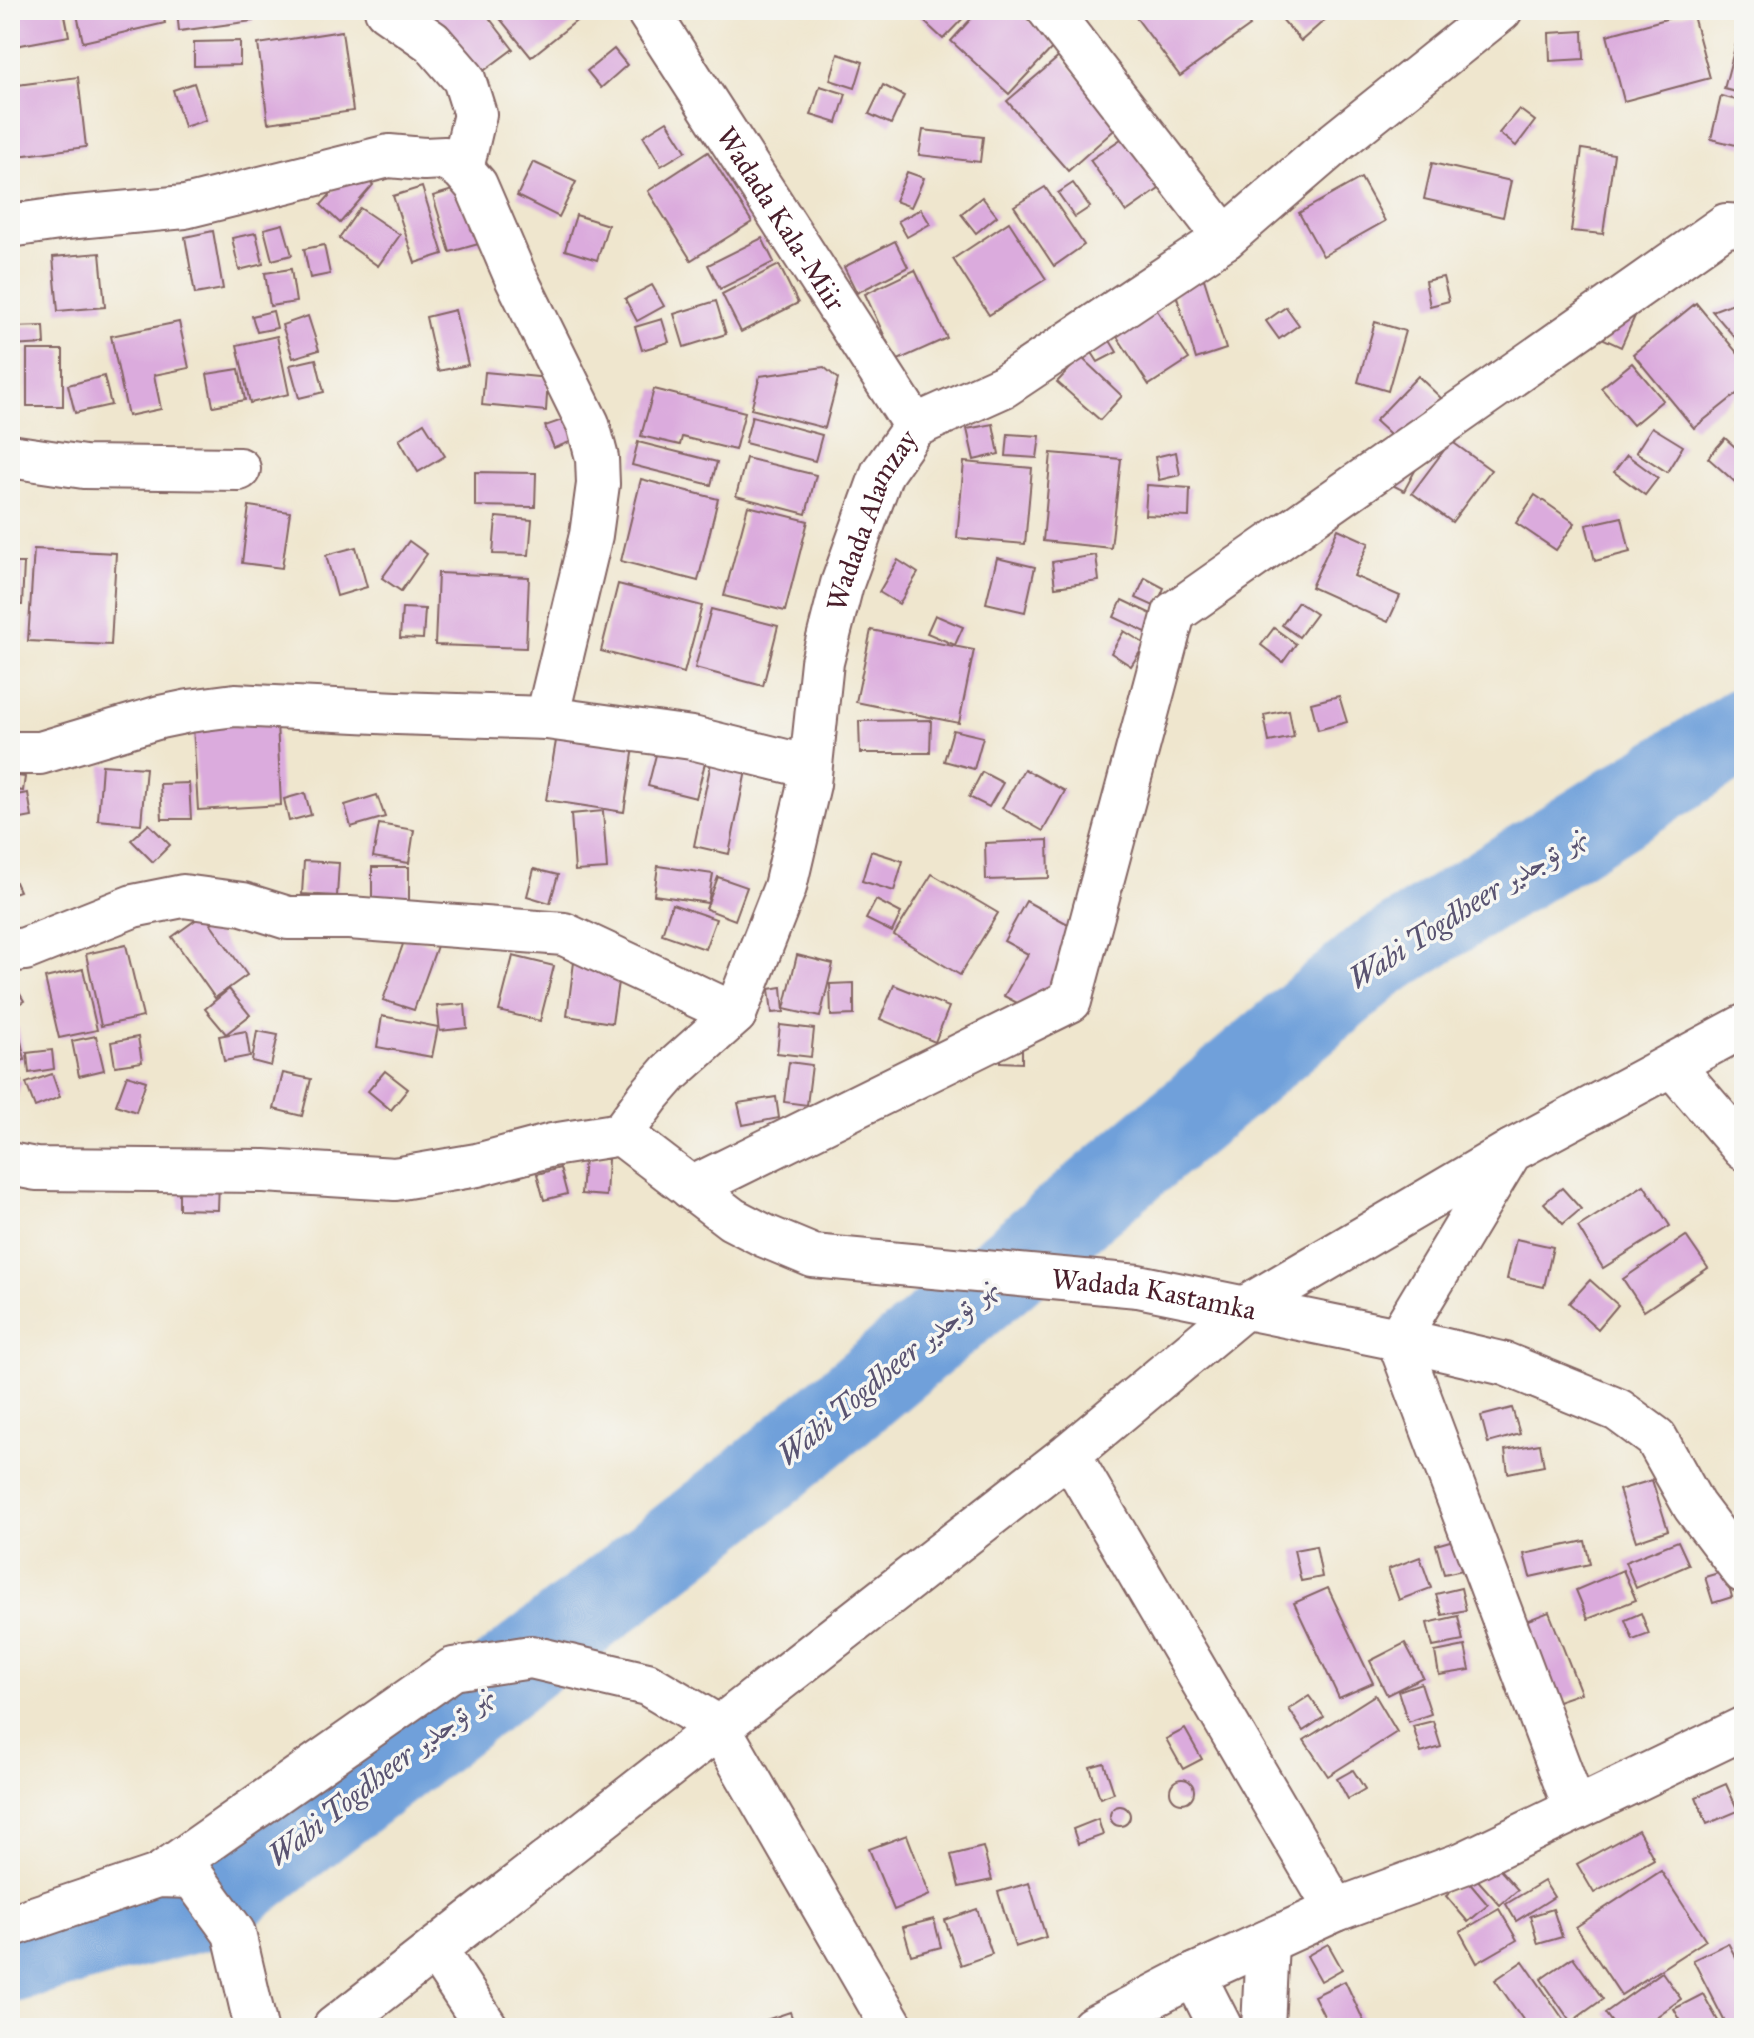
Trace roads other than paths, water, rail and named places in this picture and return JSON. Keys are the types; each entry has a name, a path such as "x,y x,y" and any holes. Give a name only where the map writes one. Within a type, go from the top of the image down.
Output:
{"street":[{"path":"386,10 432,42 464,79 475,114 462,169"},
{"name":"Wadada Kala-Miir","path":"647,10 915,426"},
{"path":"1049,10 1225,238"},
{"name":"Wadada Alamzay","path":"621,1134 669,1073 735,1014 785,887 809,784 822,662 842,584 882,473 915,426 1004,386 1225,238 1335,143 1501,10"},
{"path":"10,226 185,207 389,156 445,158 462,169 476,185 516,278 588,424 597,458 598,484 591,535 547,718"},
{"path":"691,1188 1070,1001 1174,613 1726,225 1744,226"},
{"path":"10,456 84,467 239,469"},
{"path":"10,753 40,753 160,717 235,705 547,718 692,738 810,767"},
{"path":"10,951 25,949 133,906 183,896 243,904 288,918 349,918 564,934 735,1014"},
{"path":"334,2028 1069,1454 1244,1308 1511,1151 1744,1026"},
{"path":"1672,1065 1744,1149"},
{"path":"10,1164 36,1169 264,1171 395,1179 477,1165 552,1145 621,1134"},
{"name":"Wadada Kastamka","path":"621,1134 732,1219 813,1256 1138,1286 1505,1364 1618,1410 1656,1438 1694,1506 1744,1572"},
{"path":"1511,1151 1415,1343 1575,1809"},
{"path":"1069,1454 1336,1910"},
{"path":"10,1926 158,1876 453,1669 531,1657 647,1684 719,1727 893,2028"},
{"path":"1092,2028 1194,1975 1336,1910 1464,1863 1744,1728"},
{"path":"158,1876 193,1877 234,1933 256,2028"},
{"path":"1263,2028 1267,1942"},
{"path":"435,1949 487,2028"},
{"path":"1194,1975 1221,2028"}],"waterway":[{"name":"Wabi Togdheer نهر توجدير","path":"10,1961 214,1905 755,1482 1377,959 1744,729"}]}
